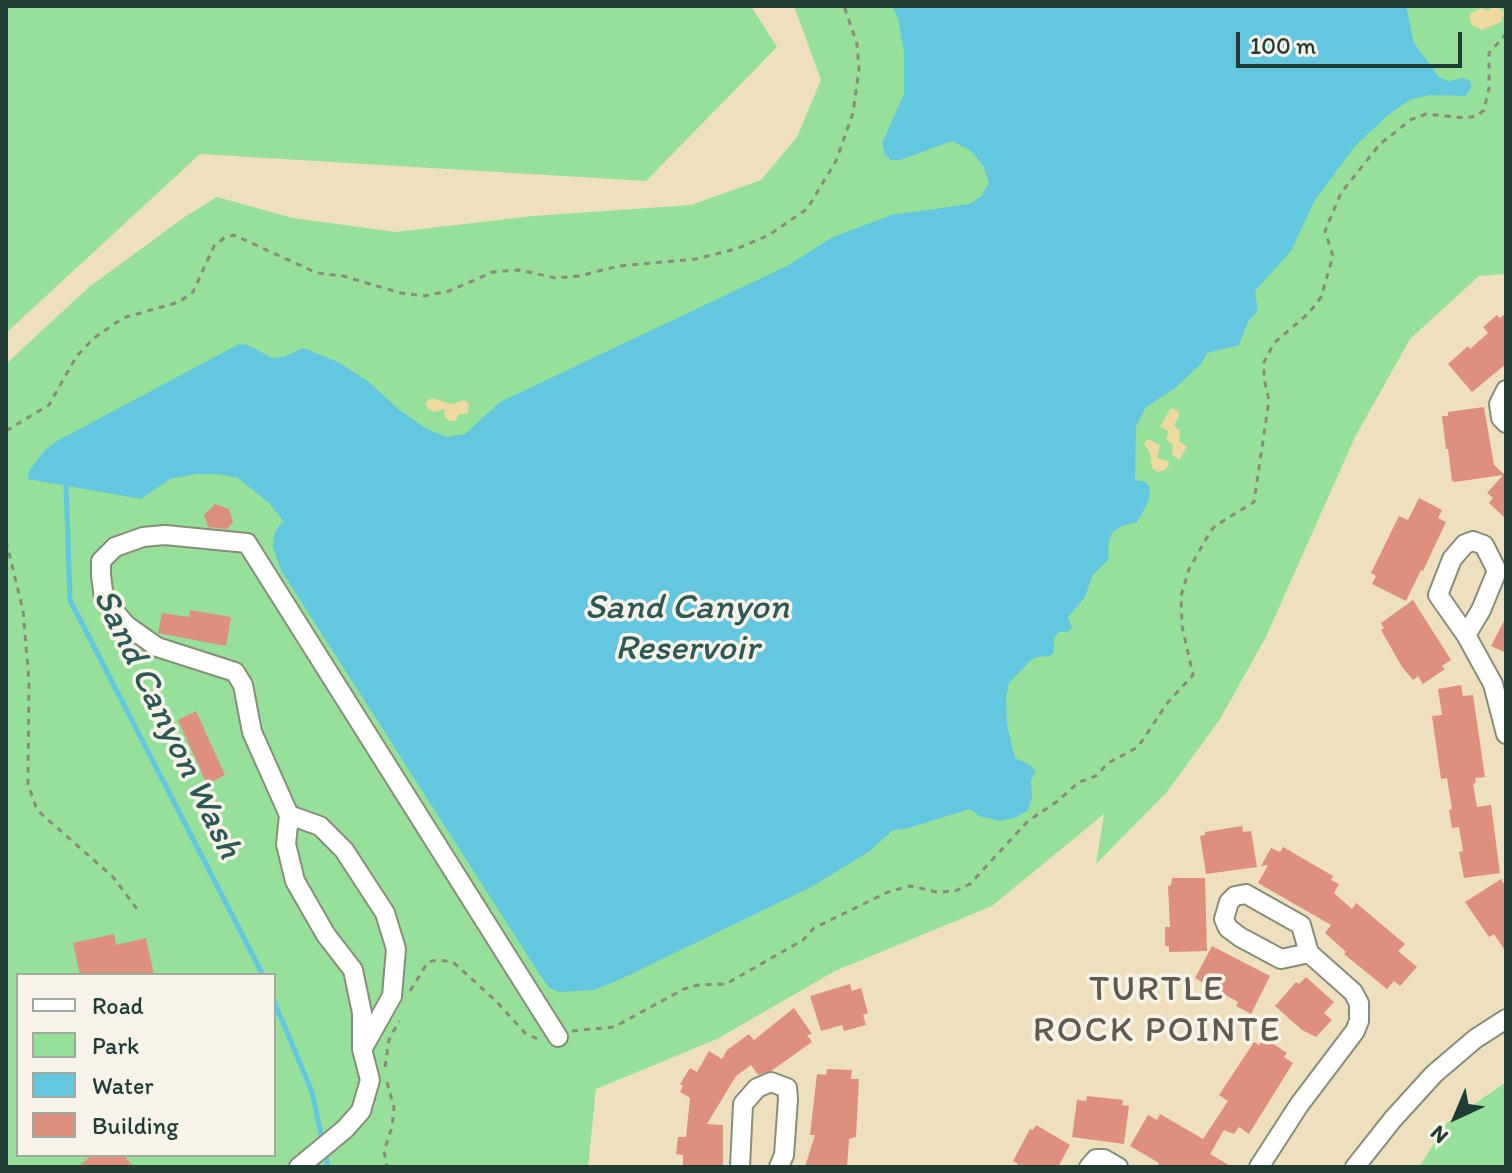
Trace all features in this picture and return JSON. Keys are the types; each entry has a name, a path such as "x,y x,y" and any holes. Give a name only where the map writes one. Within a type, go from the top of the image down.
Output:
{"street":[{"path":"1506,390 1499,404 1501,418 1506,423"},
{"path":"299,1167 345,1129 361,1111 370,1080 362,1049 362,1013 353,970 326,935 295,881 286,844 289,815 252,732 243,685 235,672 157,647 126,625 104,599 101,561 115,547 143,537 165,535 247,543 558,1037"},
{"path":"1466,635 1481,610 1497,571 1484,545 1473,541 1465,544 1452,559 1438,595 1466,635 1493,684 1506,734"},
{"path":"289,815 320,826 344,850 385,913 396,949 392,996 362,1049"},
{"path":"1259,1167 1359,1021 1359,1003 1353,992 1309,953 1301,925 1246,894 1235,896 1229,902 1224,919 1228,928 1240,937 1281,959 1309,953"},
{"path":"1355,1167 1434,1074 1475,1039 1506,1019"},
{"path":"740,1167 743,1104 757,1088 771,1082 787,1088 784,1155 779,1167"},
{"path":"1089,1167 1096,1159 1104,1159 1118,1167"}],"path":[{"path":"6,431 49,405 76,357 94,338 123,318 179,302 193,292 214,246 234,235 317,273 343,276 401,293 424,296 449,291 493,272 519,270 556,278 579,276 619,266 696,259 736,249 769,235 807,209 836,161 853,113 859,69 857,44 844,6"},
{"path":"407,1003 415,982 428,962 444,960 463,969 525,1033 542,1041 574,1030 606,1029 620,1025 684,989 726,984 803,940 814,928 888,892 910,886 937,892 955,891 963,887 983,873 1027,822 1079,782 1096,776 1108,763 1138,747 1168,702 1193,675 1182,626 1181,596 1189,569 1215,526 1254,502 1269,400 1264,362 1274,343 1309,313 1321,297 1333,256 1325,231 1341,193 1380,144 1412,119 1426,114 1464,118 1477,116 1484,110 1489,88 1489,53 1506,34"},
{"path":"6,541 23,610 29,681 28,784 37,810 113,877 137,909"},
{"path":"385,1072 389,1040 403,1012"},
{"path":"386,1080 394,1108 384,1151 387,1167"}],"green space":[{"path":"6,6 751,6 777,47 646,181 200,154 6,333"},
{"path":"794,6 1506,6 1506,274 1479,276 1410,339 1355,437 1266,637 1220,719 1167,792 1096,864 1104,814 992,906 835,971 717,1039 596,1089 588,1167 6,1167 6,364 89,287 217,197 293,218 396,232 533,216 691,205 761,180 797,137 821,80"},
{"path":"1506,1082 1506,1167 1419,1167 1447,1123"}],"sand":[{"path":"1494,7 1504,13 1501,22 1482,30 1472,25 1469,18 1471,13"},
{"path":"432,398 451,404 464,400 469,404 468,411 459,414 455,421 450,421 445,418 444,409 434,412 427,408 426,402"},
{"path":"1171,408 1178,411 1174,425 1180,431 1179,441 1187,447 1179,460 1172,454 1173,445 1166,439 1169,432 1160,426"},
{"path":"1148,439 1160,445 1157,458 1168,461 1165,470 1158,472 1152,468 1150,453 1144,444"}],"water":[{"name":"Sand Canyon Reservoir","path":"892,6 1406,6 1414,43 1439,77 1449,81 1464,78 1471,82 1471,88 1465,96 1431,95 1411,99 1388,115 1355,146 1315,200 1291,251 1255,291 1258,310 1248,322 1239,345 1207,353 1201,364 1175,388 1146,407 1136,426 1135,480 1146,482 1149,487 1147,505 1137,522 1112,533 1108,560 1092,576 1085,597 1068,617 1072,628 1059,632 1054,638 1054,652 1030,661 1009,683 1007,724 1015,758 1030,765 1036,772 1031,780 1032,799 1027,811 1000,821 979,816 970,809 893,830 870,851 813,886 623,978 594,990 559,992 550,988 542,978 281,570 273,547 274,535 284,522 269,503 238,478 217,474 170,479 141,499 28,479 29,471 44,451 57,441 239,344 248,345 272,358 284,357 303,348 338,362 369,382 398,409 427,429 447,437 465,434 500,402 789,265 831,238 891,215 969,204 981,197 989,183 983,165 971,151 952,141 900,160 891,160 885,155 882,143 904,94 904,53 898,18"}],"building":[{"path":"1506,313 1506,364 1472,392 1448,364 1488,333 1483,327 1497,315 1500,318"},
{"path":"1484,407 1494,465 1504,474 1506,472 1506,519 1489,503 1493,498 1487,493 1503,475 1452,481 1442,416 1448,416 1448,412"},
{"path":"1419,498 1442,510 1438,518 1446,522 1406,601 1372,584 1376,576 1371,573 1399,516 1408,520"},
{"path":"215,504 229,509 233,522 227,529 208,527 204,515"},
{"path":"1413,600 1451,660 1442,666 1445,669 1423,684 1418,676 1413,680 1402,667 1381,630 1384,628 1381,623"},
{"path":"190,610 231,617 226,646 158,633 162,613 189,617"},
{"path":"1506,617 1506,653 1491,646"},
{"path":"1461,685 1463,696 1473,695 1485,777 1475,778 1476,783 1473,784 1477,807 1491,805 1500,873 1464,878 1459,852 1463,851 1459,827 1452,828 1447,778 1441,779 1432,716 1442,715 1438,689"},
{"path":"196,711 225,775 207,784 178,720"},
{"path":"1242,826 1243,832 1251,831 1257,867 1206,874 1200,836 1205,832"},
{"path":"1283,847 1333,876 1331,880 1339,884 1334,893 1352,909 1356,903 1405,944 1398,951 1417,967 1400,986 1394,981 1387,989 1344,954 1346,952 1325,933 1331,925 1258,883 1268,865 1261,866 1271,848 1280,852"},
{"path":"1172,878 1205,878 1207,951 1169,952 1169,946 1165,946 1165,927 1170,927 1168,886"},
{"path":"1501,879 1506,887 1506,952 1494,934 1489,937 1465,902"},
{"path":"114,934 116,945 146,938 154,973 80,973 73,943"},
{"path":"1212,946 1270,976 1251,1014 1236,1006 1238,1002 1195,978"},
{"path":"1306,977 1334,1002 1324,1013 1332,1020 1316,1037 1302,1030 1275,1006 1296,982 1299,984"},
{"path":"850,984 852,991 861,988 868,1013 863,1015 866,1025 844,1031 842,1025 821,1031 810,996"},
{"path":"794,1008 812,1034 807,1035 812,1042 771,1071 758,1075 751,1065 736,1076 707,1124 723,1125 723,1167 683,1167 683,1155 676,1154 678,1137 686,1137 690,1098 680,1092 683,1086 680,1084 690,1068 697,1072 709,1051 722,1059 727,1050 749,1034 754,1040"},
{"path":"1264,1038 1287,1053 1284,1057 1293,1063 1249,1134 1239,1127 1234,1134 1224,1130 1210,1154 1232,1167 1157,1167 1159,1163 1130,1146 1148,1115 1157,1120 1160,1114 1203,1139 1228,1101 1219,1095 1254,1042 1259,1045"},
{"path":"827,1069 852,1070 851,1079 859,1079 856,1137 849,1139 847,1167 805,1167 815,1135 810,1135 817,1074 826,1075"},
{"path":"1087,1096 1123,1100 1122,1105 1129,1106 1124,1144 1072,1137 1077,1100 1086,1101"},
{"path":"1036,1125 1070,1145 1058,1167 1016,1167 1018,1164 1013,1161 1030,1129 1033,1130"},
{"path":"90,1157 125,1157 134,1167 78,1167"}],"waterway":[{"name":"Sand Canyon Wash","path":"68,484 70,600 262,973"},
{"name":"Sand Canyon Wash","path":"276,1006 312,1092 323,1143"},
{"name":"Sand Canyon Wash","path":"325,1153 328,1167"}],"district":[{"name":"TURTLE ROCK POINTE","path":"1157,1012"}]}
